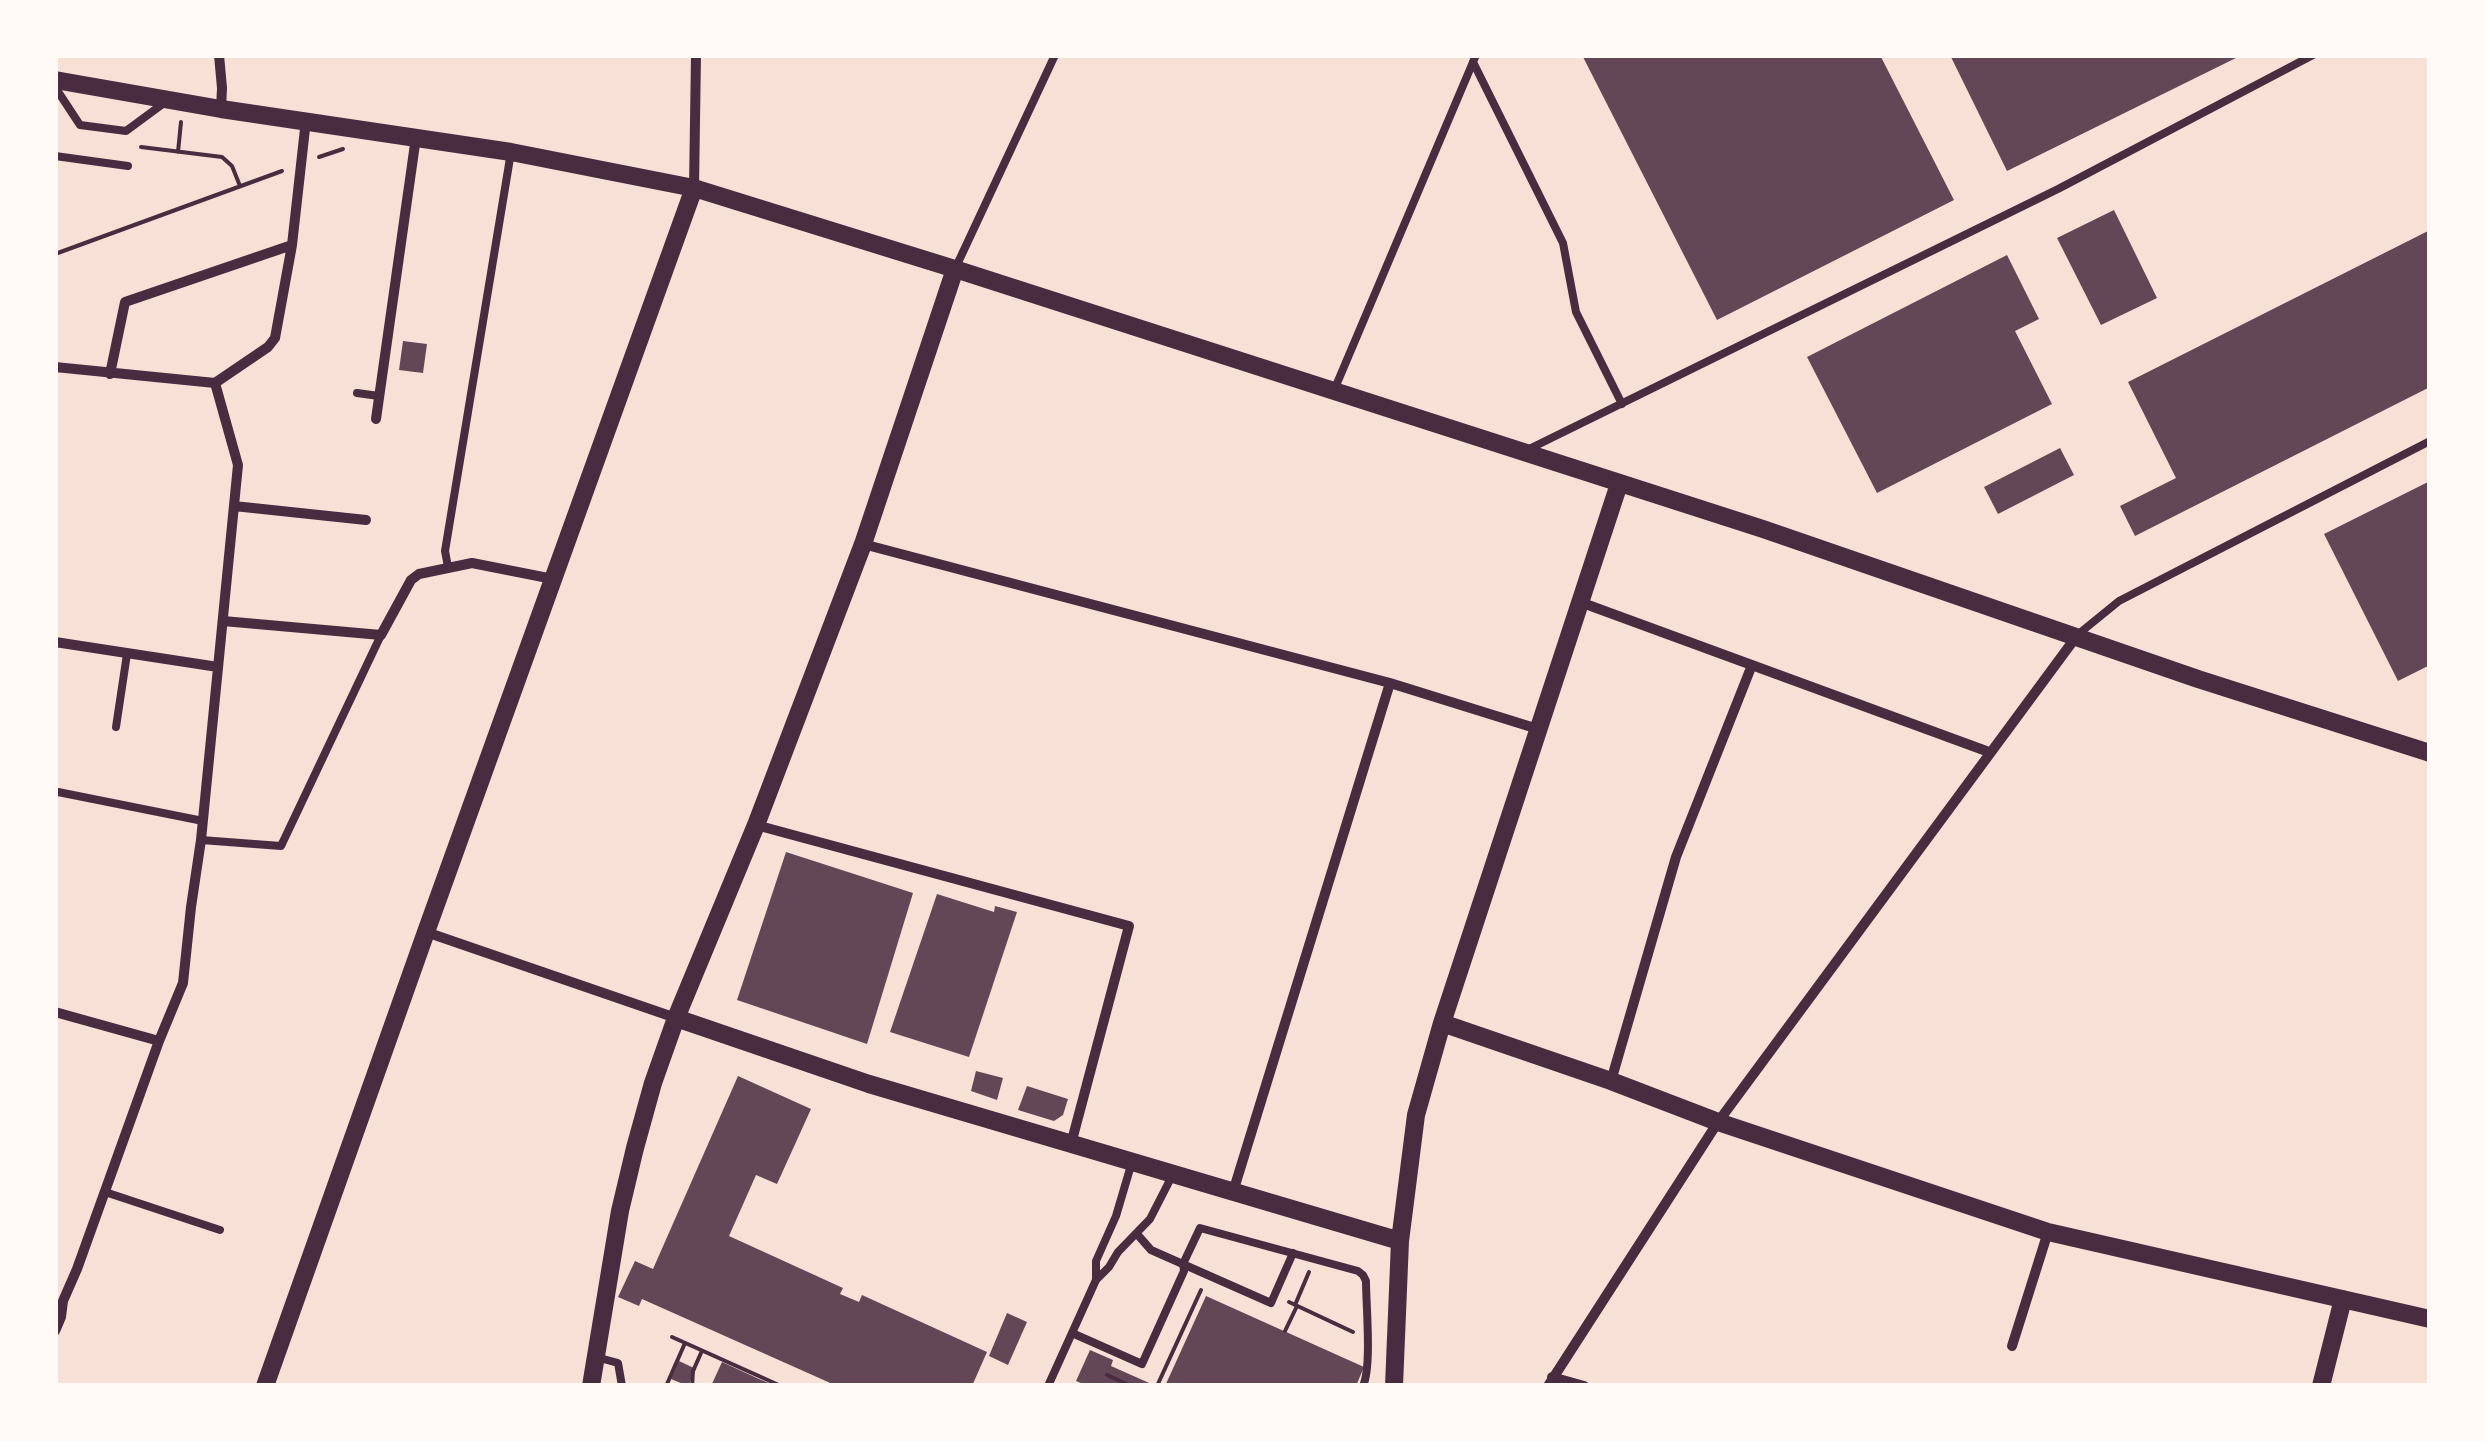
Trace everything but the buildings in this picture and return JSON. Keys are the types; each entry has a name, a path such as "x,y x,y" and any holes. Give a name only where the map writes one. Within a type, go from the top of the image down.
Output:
{"street":[{"path":"219,55 221,109"},
{"path":"265,1386 694,188 696,55"},
{"path":"55,83 511,152 694,188 1763,529 2198,679 2430,754"},
{"path":"55,367 215,383 268,347 275,338 292,245 306,120"},
{"path":"376,419 416,138"},
{"path":"110,374 125,302 292,245"},
{"path":"592,1386 620,1211 653,1084 862,544 955,269"},
{"path":"55,1331 61,1317 59,1300 78,1269 183,982 202,840 238,466 215,383"},
{"path":"1394,1386 1400,1241 1416,1115 1442,1023 1619,484"},
{"path":"234,506 366,520"},
{"path":"862,544 1390,682 1538,728"},
{"path":"223,620 380,634 411,580 419,574 472,562 553,579"},
{"path":"1580,602 1990,752"},
{"path":"1584,1386 1550,1382 1718,1122 2076,636"},
{"path":"55,643 218,667"},
{"path":"1611,1081 1676,857 1752,665"},
{"path":"1233,1192 1390,682"},
{"path":"756,825 1129,926 1071,1144"},
{"path":"426,932 869,1084 1400,1241"},
{"path":"56,1016 159,1041"},
{"path":"1442,1023 1718,1122 2048,1232 2430,1320"},
{"path":"2012,1346 2048,1232"},
{"path":"2321,1386 2343,1299"}],"lane":[{"path":"955,269 1055,55"},
{"path":"1524,452 2058,190 2314,55"},
{"path":"1474,58 1563,243 1576,312 1622,404"},
{"path":"1334,392 1474,58"},
{"path":"55,83 80,125 126,131 168,100"},
{"path":"448,567 446,551 511,152"},
{"path":"55,156 128,166"},
{"path":"357,393 379,396"},
{"path":"2076,636 2119,601 2430,441"},
{"path":"202,840 281,846 380,634"},
{"path":"116,727 127,654"},
{"path":"58,792 203,821"},
{"path":"1096,1280 1096,1262 1116,1216 1132,1162"},
{"path":"1048,1386 1096,1280 1150,1219 1173,1174"},
{"path":"105,1192 220,1230"},
{"path":"1072,1333 1142,1364 1200,1228 1364,1275 1363,1386"},
{"path":"1137,1234 1152,1250 1271,1303 1293,1254"},
{"path":"596,1357 618,1363 622,1386"}],"path":[{"path":"178,152 182,120"},
{"path":"315,159 348,147"},
{"path":"141,148 222,157 232,166 240,186"},
{"path":"55,254 288,168"},
{"path":"1285,1331 1314,1259"},
{"path":"1157,1386 1208,1275"},
{"path":"1274,1295 1366,1338"},
{"path":"672,1337 781,1386"},
{"path":"672,1386 667,1384 686,1344"},
{"path":"692,1386 693,1371 702,1351"},
{"path":"1107,1375 1132,1386 1137,1378"}]}
